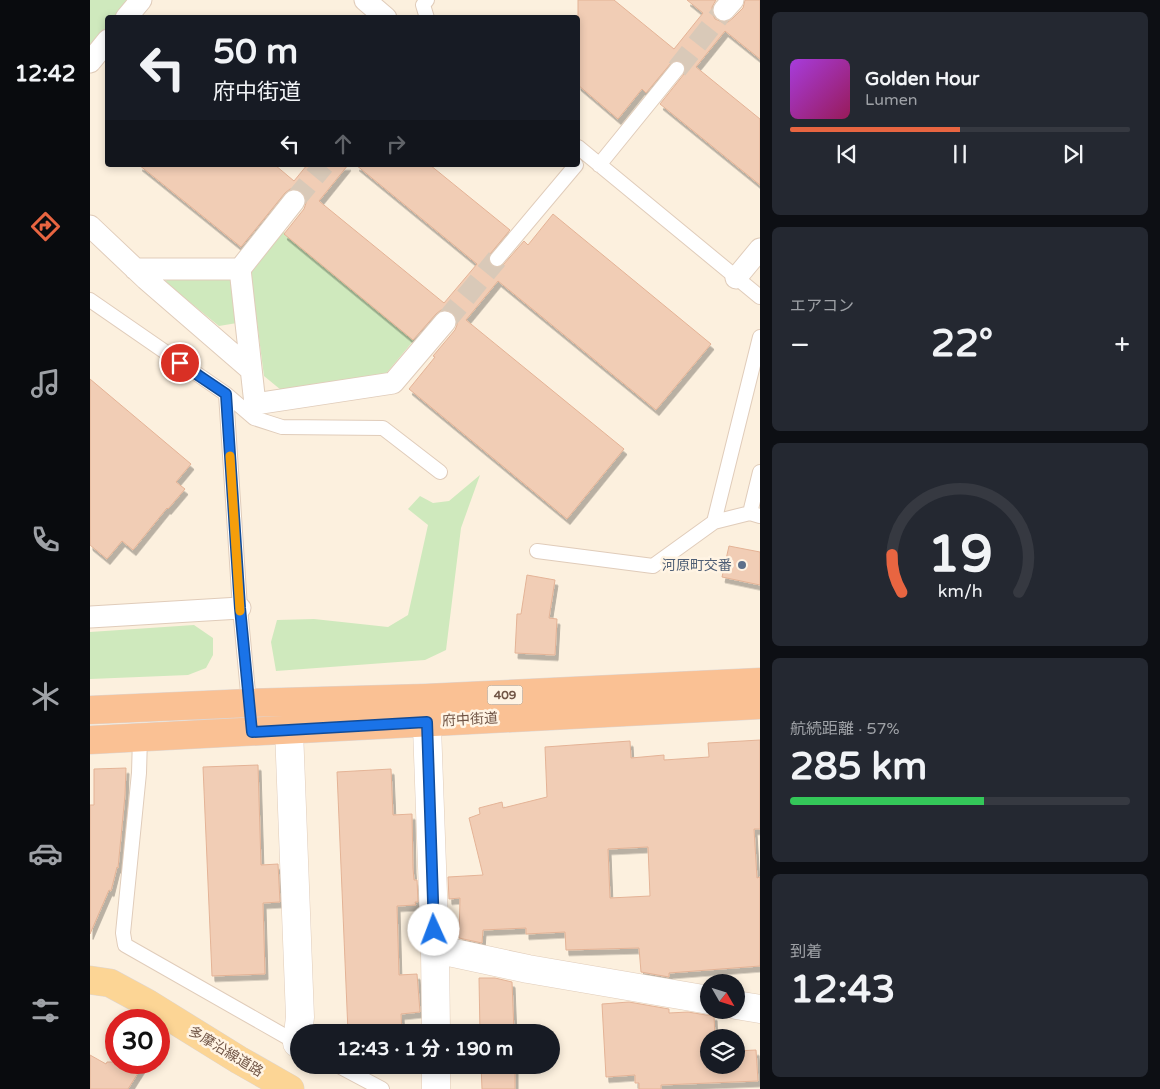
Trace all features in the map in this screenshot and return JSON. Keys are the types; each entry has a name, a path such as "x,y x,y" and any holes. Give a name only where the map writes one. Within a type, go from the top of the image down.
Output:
{"highway":[{"name":"府中街道","path":"90,740 289,730 426,710 760,682"},
{"name":"府中街道","path":"90,710 249,703 426,710 760,705"}],"main road":[{"name":"多摩沿線道路","path":"90,961 95,964 100,981 147,1003 290,1089"}],"street":[{"path":"128,15 141,0"},
{"path":"364,0 382,15"},
{"path":"90,62 105,44"},
{"path":"294,201 240,269 255,404 392,383 445,322"},
{"path":"90,226 135,269 250,369"},
{"path":"736,278 760,249"},
{"path":"135,269 240,269"},
{"path":"90,616 240,608"},
{"path":"249,703 252,732"},
{"path":"426,710 436,1024"},
{"path":"289,730 299,1024"},
{"path":"435,949 528,969 700,998"},
{"path":"745,1006 760,1009"},
{"path":"436,1074 436,1089"}],"lane":[{"path":"426,15 423,5 427,0"},
{"path":"599,165 677,69"},
{"path":"580,157 599,165 760,297"},
{"path":"497,259 571,167"},
{"path":"90,300 226,394 254,418 282,427 383,428 440,472"},
{"path":"714,522 760,337"},
{"path":"226,394 240,608 249,703"},
{"path":"537,552 653,566 714,522 755,514 760,472"},
{"path":"140,738 139,773 123,933 125,945 290,1039"},
{"path":"354,1074 382,1089"}],"green space":[{"path":"90,0 131,0 119,15 105,15 105,31 90,50"},
{"path":"282,230 414,340 384,376 281,390 264,376 250,269"},
{"path":"173,272 230,273 237,323 219,326 165,282"},
{"path":"480,475 461,528 446,650 425,660 276,671 271,642 277,620 314,619 388,627 408,615 428,525 408,509 420,496 433,503 449,501"},
{"path":"194,625 213,638 213,655 206,668 188,675 90,679 90,632"}],"building":[{"path":"578,0 614,0 674,49 703,13 687,0 716,0 712,7 715,19 728,22 743,8 745,0 760,0 760,59 725,31 696,67 760,119 760,185 660,104 684,74 685,66 682,62 674,61 671,63 646,93 642,89 618,119 580,87 580,15 578,15"},
{"path":"141,167 277,167 294,181 305,167 346,167 319,201 444,303 477,264 358,167 432,167 510,230 490,254 489,262 492,266 496,268 503,265 524,241 528,245 553,214 711,344 656,410 498,281 466,320 624,449 567,519 409,389 455,330 457,318 453,312 441,310 413,340 284,234 304,209 306,203 306,197 301,191 295,189 290,189 285,193 241,247"},
{"path":"90,379 191,464 176,482 185,489 133,550 122,541 107,559 90,545"},
{"name":"河原町交番","path":"729,546 760,552 760,585 722,577"},
{"path":"527,575 555,580 549,618 557,619 555,655 515,653 517,614 521,614"},
{"path":"760,740 760,829 754,829 757,878 760,877 760,966 669,973 669,977 641,972 639,948 566,950 565,932 526,934 526,928 483,930 482,943 459,938 460,898 449,899 448,877 483,875 469,818 480,814 479,808 502,802 503,808 547,797 545,747 630,741 631,758 664,755 664,760 709,757 708,743","holes":["648,847 650,896 610,898 608,849"]},
{"path":"258,765 261,865 278,864 280,902 263,903 265,974 212,976 203,767"},
{"path":"126,768 118,868 111,891 109,890 90,934 90,805 94,805 94,769"},
{"path":"391,769 393,815 412,814 413,868 414,880 417,880 418,902 415,902 416,905 397,906 399,975 417,974 420,1012 401,1014 402,1024 348,1024 337,772"},
{"path":"479,978 495,978 512,982 514,1024 480,1024"},
{"path":"629,1002 669,1009 669,1013 688,1012 700,1014 700,1019 714,1019 715,1029 700,1029 700,1074 745,1074 745,1051 756,1050 758,1081 661,1085 661,1089 639,1089 639,1083 635,1083 635,1075 606,1077 602,1004"},
{"path":"90,1055 105,1063 105,1074 137,1074 128,1089 90,1089"},
{"path":"481,1074 515,1074 515,1089 482,1089"}],"tunnel":[{"path":"677,69 724,10"},
{"path":"294,201 322,167"},
{"path":"445,322 497,259"}],"slow traffic":[{"path":"230,456 240,611"}],"place":[{"name":"河原町交番","path":"742,565"}],"route":[{"path":"180,363 226,394 240,608 252,732 427,722 434,930"}]}
